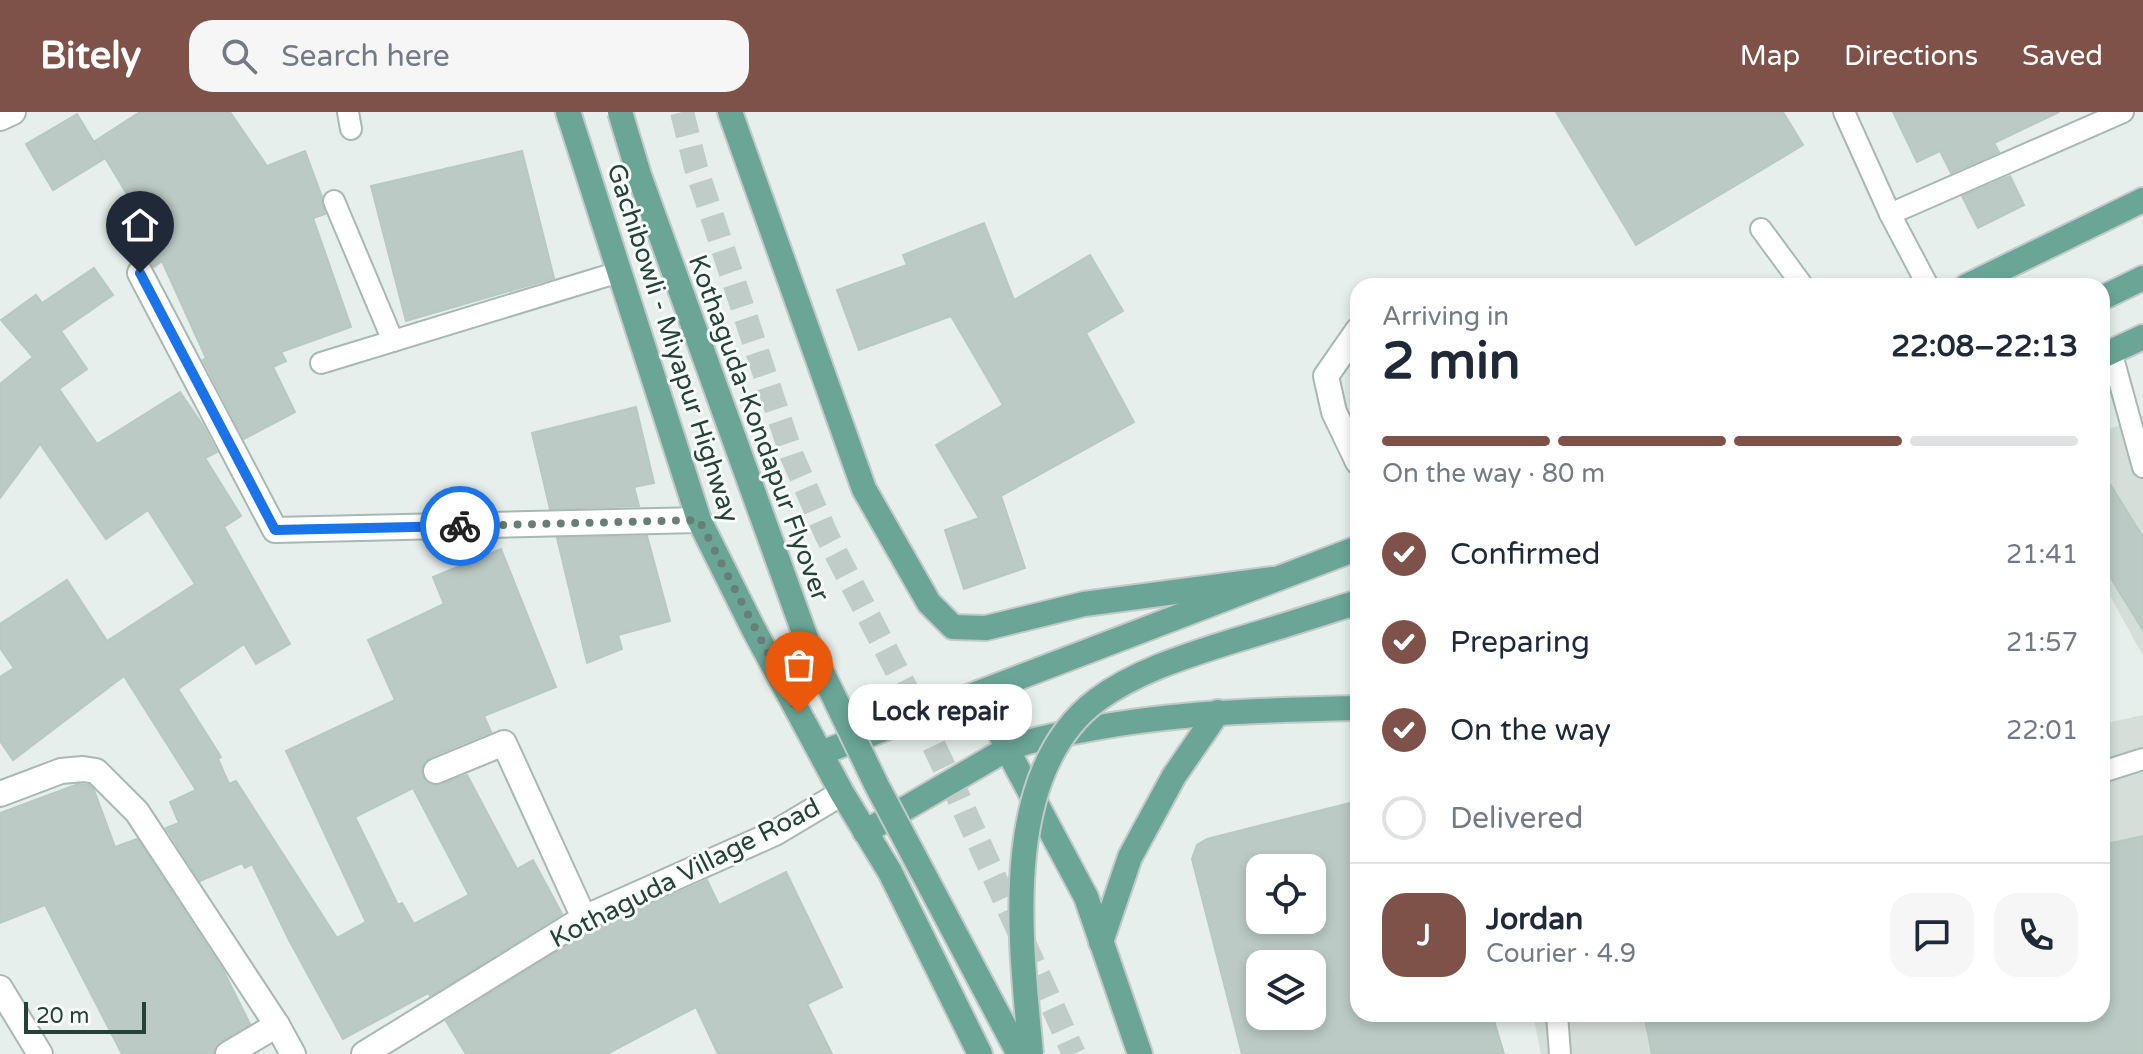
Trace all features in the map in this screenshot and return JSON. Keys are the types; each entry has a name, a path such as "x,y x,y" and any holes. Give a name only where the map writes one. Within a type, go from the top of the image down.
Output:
{"main road":[{"name":"Gachibowli - Miyapur Highway","path":"568,112 699,520 842,793 890,872 980,1054"},
{"name":"Kothaguda-Kondapur Flyover","path":"620,112 644,190 807,641 877,786 1019,1054"},
{"path":"730,112 864,489 929,603 953,627 986,628 1084,604 1273,579"},
{"path":"1983,278 2143,200"},
{"path":"2110,294 2143,278"},
{"path":"2110,351 2143,337"},
{"path":"821,753 1350,551"},
{"path":"1031,1054 1025,991 1022,888 1030,808 1049,757 1072,722 1098,699 1140,675 1179,658 1350,605"},
{"path":"983,692 1007,749 1086,897 1140,1054"},
{"path":"865,832 1007,749 1028,741 1127,721 1218,712 1350,708"},
{"path":"1101,942 1130,857 1174,776 1218,712"}],"street":[{"path":"0,118 13,112"},
{"path":"140,273 275,530 699,520"},
{"path":"1350,342 1326,376 1334,412 1350,445"},
{"path":"436,771 504,743 584,918"},
{"path":"0,794 61,771 96,771 137,812 293,1054"},
{"name":"Kothaguda Village Road","path":"364,1054 389,1048 584,918 775,833 842,793"},
{"path":"0,988 40,1054"},
{"path":"228,1054 277,1025"}],"lane":[{"path":"1844,112 1890,214 1924,278"},
{"path":"1890,214 2123,112"},
{"path":"334,201 393,341"},
{"path":"1761,229 1797,278"},
{"path":"321,363 619,272"},
{"path":"2110,365 2143,467"},
{"path":"2110,769 2143,759"},
{"path":"1558,1022 1560,1054"}],"shaded area":[{"path":"2143,416 2143,656 2110,596 2110,429"},
{"path":"2143,715 2143,1054 1541,1054 1535,1022 2110,1022 2110,722"}],"building":[{"path":"140,112 230,112 267,166 305,151 322,197 325,214 313,218 351,327 281,352 286,361 273,367 295,412 244,439 203,360 206,358 162,261 154,267 152,265 140,232 148,229 95,141"},
{"path":"1556,112 1783,112 1803,145 1636,245"},
{"path":"1893,112 2059,112 1994,143 1999,152 1951,173 1940,151 1917,162"},
{"path":"77,114 104,159 53,190 26,144"},
{"path":"522,151 554,278 406,321 371,186"},
{"path":"2010,176 2024,205 1978,228 1962,196"},
{"path":"984,223 1014,300 1090,255 1123,311 1086,333 1134,422 1001,496 1025,568 964,589 945,530 979,518 936,445 1003,405 951,316 859,350 837,290 907,265 903,255"},
{"path":"94,268 113,295 61,331 87,369 59,389 97,444 180,392 217,452 205,458 241,516 224,527 290,644 256,664 244,644 178,689 221,757 218,759 229,784 236,781 337,938 366,922 286,751 395,700 368,640 444,604 433,577 501,549 556,687 484,716 491,732 430,757 421,770 426,782 435,786 467,775 517,869 533,860 562,914 430,996 428,993 343,1039 252,864 245,868 242,863 200,881 166,828 179,823 170,802 196,790 124,676 13,760 0,741 0,677 14,668 0,648 0,624 67,580 107,641 195,584 148,510 106,539 40,444 0,498 0,384 33,357 1,320 36,295 42,303","holes":["413,788 469,895 414,924 402,903 398,905 355,817"]},
{"path":"636,407 654,483 634,487 639,506 550,509 532,433"},
{"path":"2110,484 2143,537 2143,630 2110,577"},
{"path":"647,536 670,621 618,635 622,649 587,663 557,538"},
{"path":"78,784 89,785 94,790 115,847 137,839 223,970 250,1024 220,1042 213,1054 122,1054 45,905 0,923 0,813"},
{"path":"1350,803 1350,1022 1494,1022 1504,1054 1242,1054 1192,859 1197,845 1207,839"},
{"path":"2143,836 2143,1054 1652,1054 1646,1022 2110,1022 2110,843"},
{"path":"786,872 842,987 807,1004 832,1054 718,1054 696,1007 607,1054 466,1054 446,1021 591,931 707,880 719,905"}],"tunnel":[{"path":"682,112 696,168 792,456 827,536 957,794 1074,1054"}],"way so far":[{"path":"460,526 699,520 799,713"}],"place":[{"name":"Lock repair","path":"799,713"}],"route":[{"path":"140,273 275,530 460,526"}]}
